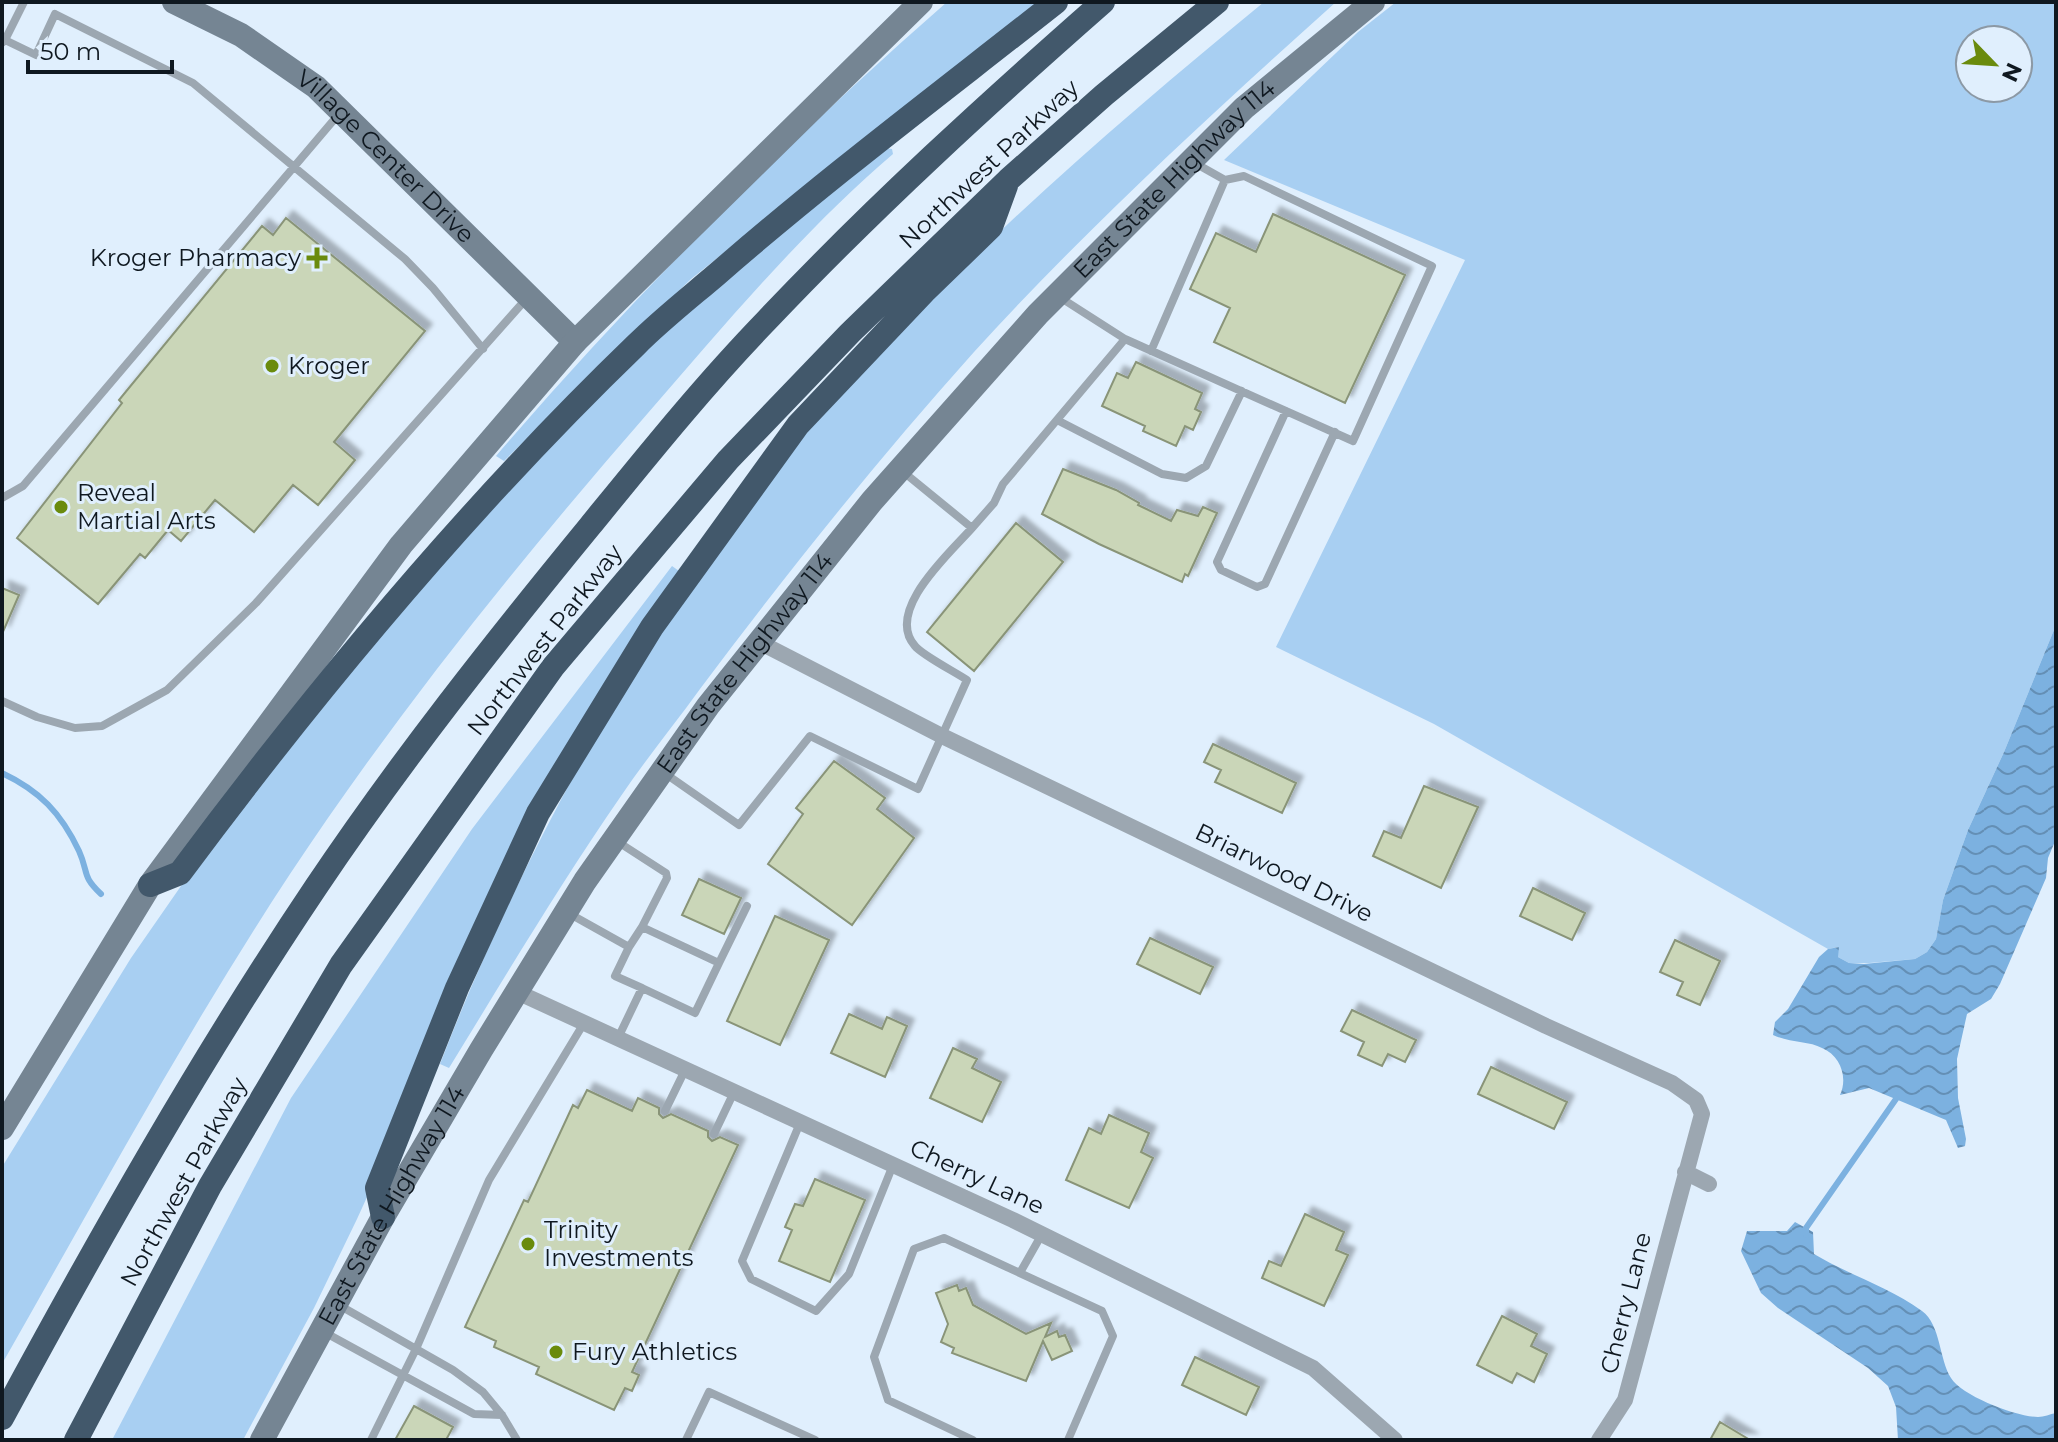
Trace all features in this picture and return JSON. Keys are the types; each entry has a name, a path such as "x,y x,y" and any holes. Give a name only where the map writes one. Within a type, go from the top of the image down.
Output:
{"highway":[{"path":"150,885 180,873 311,702 420,570 531,450 638,343 850,163 1056,2"},
{"name":"Northwest Parkway","path":"2,1418 85,1263 203,1062 353,833 506,628 690,404 768,318 891,196 1103,2"},
{"name":"Northwest Parkway","path":"76,1440 210,1186 341,965 553,667 728,460 850,333 1008,180 1104,95 1217,2"},
{"path":"383,1217 377,1188 457,988 546,800 652,627 798,425 924,292 991,227 1008,180"}],"main road":[{"name":"Village Center Drive","path":"174,2 241,35 316,87 575,342"},
{"path":"2,1128 150,885 401,545 575,342 921,2"},
{"name":"East State Highway 114","path":"262,1440 383,1217 517,992 614,840 708,706 900,470 1057,295 1244,108 1373,2"}],"street":[{"name":"Briarwood Drive","path":"759,642 940,735 1546,1026 1672,1083 1700,1105 1702,1114 1685,1172"},
{"name":"Cherry Lane","path":"517,992 1042,1234 1313,1368 1395,1440"},
{"path":"1685,1172 1709,1184"},
{"name":"Cherry Lane","path":"1599,1440 1625,1400 1685,1172"}],"lane":[{"path":"24,2 3,41 36,55 55,14 193,83 405,259 483,349"},
{"path":"2,498 23,486 342,111"},
{"path":"1057,295 1125,339 1353,441 1432,266 1244,176 1225,180 1191,161"},
{"path":"1151,351 1225,180"},
{"path":"2,701 37,717 75,728 102,726 167,690 256,603 527,297"},
{"path":"662,772 739,825 810,736 918,789 967,680 915,648 906,631 909,605 924,582 994,503 1003,484 1125,339"},
{"path":"1057,420 1130,460 1162,474 1186,478 1206,466 1242,391"},
{"path":"1286,411 1217,562 1221,570 1257,587 1265,584 1335,432"},
{"path":"900,470 972,528"},
{"path":"614,840 666,873 667,878 615,976 695,1013 747,906"},
{"path":"566,912 629,947"},
{"path":"642,927 719,963"},
{"path":"618,1038 642,988"},
{"path":"371,1440 416,1349 489,1180 584,1023"},
{"path":"665,1111 685,1069"},
{"path":"714,1134 734,1092"},
{"path":"800,1122 742,1261 751,1279 816,1311 849,1274 893,1165"},
{"path":"1021,1271 1042,1234"},
{"path":"973,1440 888,1400 874,1357 914,1249 944,1238 1102,1311 1113,1336 1068,1440"},
{"path":"336,1304 453,1370 483,1392 517,1440"},
{"path":"322,1331 474,1414 502,1415"},
{"path":"686,1440 709,1392 815,1440"}],"shaded area":[{"path":"947,2 1039,2 691,279 504,461 496,456 602,337 713,221 828,110"},
{"path":"1264,2 1336,2 1105,216 974,352 902,434 766,603 640,769 598,829 449,1068 440,1064 506,908 557,807 612,709 659,634 787,457 883,348 987,244 1151,96"},
{"path":"1396,2 2056,2 2056,625 1968,830 1943,900 1936,939 1927,952 1915,959 1849,963 1838,957 1838,947 1828,949 1434,724 1276,647 1465,260 1224,160 1358,32"},
{"path":"884,148 892,149 893,154 796,246 600,468 417,695 331,813 214,994 2,1364 2,1167 131,958 199,860 460,535 692,305"},
{"path":"672,566 679,571 588,713 357,1219 314,1308 243,1440 112,1440 291,1098 472,829"}],"water":[{"path":"2056,625 2056,839 2048,858 2046,878 2000,984 1991,999 1967,1014 1957,1059 1958,1098 1966,1139 1965,1146 1958,1148 1946,1120 1869,1088 1840,1095 1843,1075 1834,1056 1817,1046 1773,1035 1775,1022 1788,1009 1819,957 1828,949 1839,947 1838,957 1849,963 1864,964 1915,959 1927,952 1936,939 1943,900 1968,830"},
{"path":"1795,1222 1813,1232 1814,1254 1896,1295 1928,1317 1947,1370 1957,1385 1978,1398 2017,1413 2038,1417 2056,1413 2056,1440 1898,1440 1896,1407 1888,1386 1868,1368 1778,1308 1761,1293 1741,1251 1747,1231 1787,1231"}],"building":[{"path":"1273,214 1405,275 1345,403 1214,342 1230,308 1190,289 1216,233 1256,252"},
{"name":"Kroger","path":"286,218 425,331 334,442 355,460 318,505 293,485 254,532 215,500 181,541 168,530 145,558 140,554 98,604 17,538 122,403 119,400 262,226 273,235"},
{"path":"1136,362 1202,393 1195,409 1201,412 1193,430 1185,426 1176,446 1143,431 1145,426 1102,406 1117,373 1128,378"},
{"path":"1063,469 1116,490 1171,521 1177,510 1198,516 1203,507 1217,513 1188,576 1185,574 1182,582 1042,514"},
{"path":"1016,523 1063,562 974,671 927,632"},
{"path":"2,588 19,595 2,634"},
{"path":"1213,744 1296,783 1282,813 1215,782 1221,770 1204,762"},
{"path":"834,761 885,798 877,809 914,838 852,925 768,864 803,814 796,808"},
{"path":"1424,786 1478,807 1441,888 1373,856 1384,831 1401,838"},
{"path":"699,879 741,898 724,934 682,915"},
{"path":"1533,888 1585,913 1572,940 1520,916"},
{"path":"775,916 829,940 780,1045 727,1021"},
{"path":"1150,938 1213,967 1200,994 1137,964"},
{"path":"1675,940 1720,961 1700,1005 1677,995 1683,982 1660,972"},
{"path":"1352,1010 1416,1040 1405,1062 1388,1054 1382,1066 1358,1055 1364,1042 1341,1031"},
{"path":"849,1014 882,1029 887,1017 907,1026 885,1077 831,1053"},
{"path":"953,1048 977,1059 972,1068 1001,1082 982,1122 930,1098"},
{"path":"1491,1067 1567,1102 1554,1129 1478,1094"},
{"path":"587,1090 632,1111 638,1098 659,1108 663,1118 671,1114 708,1131 712,1141 720,1137 738,1145 632,1372 639,1375 632,1391 625,1388 614,1410 536,1374 539,1367 494,1347 496,1341 465,1327 524,1200 528,1202 573,1105 578,1108"},
{"path":"1109,1115 1149,1133 1141,1152 1153,1158 1129,1208 1066,1180 1089,1128 1101,1134"},
{"path":"815,1179 865,1200 830,1282 779,1261 792,1230 785,1227 795,1204 803,1206"},
{"path":"1305,1214 1344,1232 1336,1250 1348,1255 1324,1306 1262,1278 1269,1261 1281,1266"},
{"path":"957,1285 959,1291 966,1288 973,1305 1026,1334 1051,1323 1045,1337 1057,1331 1059,1337 1065,1335 1072,1351 1052,1360 1043,1341 1026,1381 952,1353 954,1348 941,1342 948,1324 936,1293"},
{"path":"1502,1316 1537,1334 1531,1346 1547,1354 1534,1382 1517,1373 1512,1383 1477,1365"},
{"path":"1195,1357 1259,1387 1246,1415 1182,1385"},
{"path":"414,1406 453,1427 446,1440 395,1440"},
{"path":"1720,1422 1750,1440 1710,1440"}],"waterway":[{"path":"2,773 28,787 57,814 79,851 88,878 101,894"},
{"path":"1806,1235 1806,1228 1896,1099"}],"place":[{"name":"Kroger Pharmacy","path":"317,258"},
{"name":"Kroger","path":"272,366"},
{"name":"Reveal Martial Arts","path":"61,507"},
{"name":"Trinity Investments","path":"528,1244"},
{"name":"Fury Athletics","path":"556,1352"}]}
